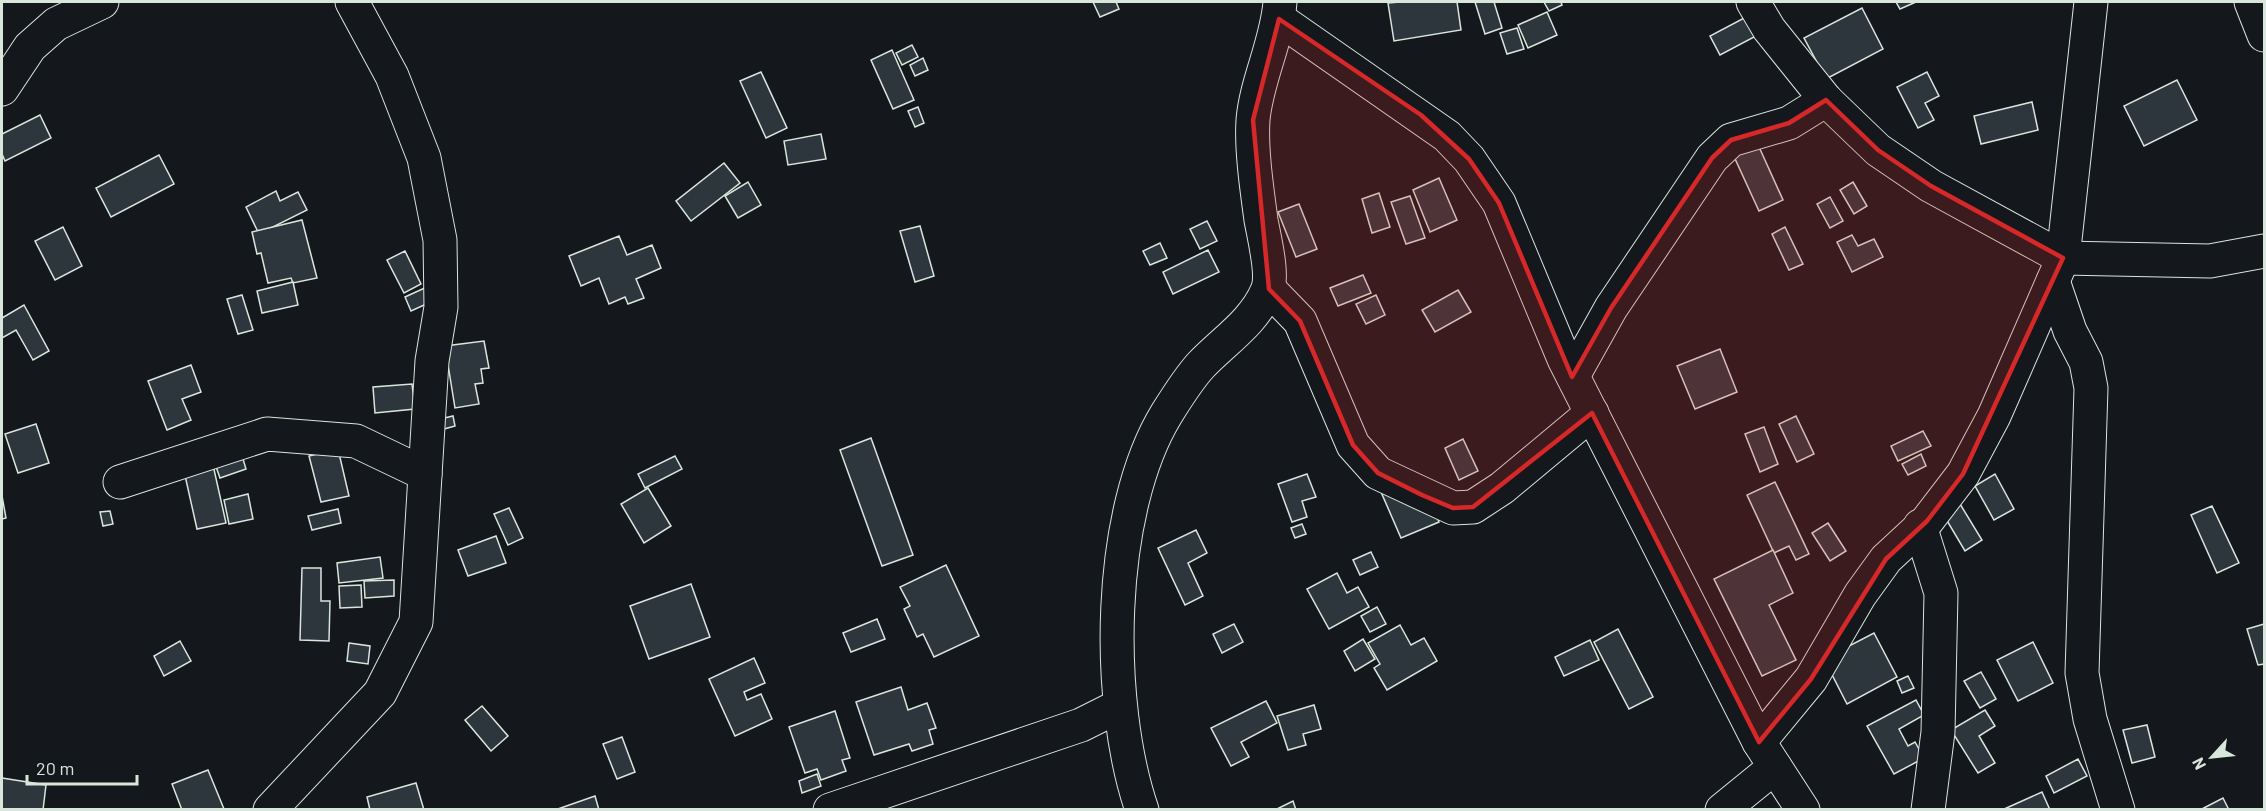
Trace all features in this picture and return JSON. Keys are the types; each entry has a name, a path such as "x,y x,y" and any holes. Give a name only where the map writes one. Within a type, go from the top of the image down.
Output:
{"street":[{"path":"2,89 30,47 56,24 102,2"},
{"path":"270,810 380,693 416,622 432,361 441,307 440,240 424,158 392,76 352,2"},
{"path":"1753,2 1769,29 1826,100 1878,150 2058,270 2210,261 2265,251"},
{"path":"1722,810 1767,754 1860,595 1886,559 1920,526 1963,474 1994,416 2058,270 2091,2"},
{"path":"2251,2 2265,35"},
{"path":"1142,810 1131,778 1119,706 1118,613 1126,534 1139,476 1166,414 1199,367 1256,312 1269,289 1253,120 1279,10 1448,136 1469,159 1499,203 1573,376 1767,754 1803,810"},
{"path":"1573,376 1611,308 1712,158 1731,140 1789,123 1826,100"},
{"path":"2058,270 2070,331 2086,362 2091,388 2082,673 2090,719 2118,810"},
{"path":"1269,289 1300,321 1353,445 1378,472 1453,508 1473,507 1502,488 1592,413"},
{"path":"120,482 267,435 356,441 425,474"},
{"path":"1920,526 1941,593 1938,732 1928,810"},
{"path":"830,810 1081,725 1119,706"}],"highlighted area":[{"path":"1279,19 1421,115 1469,159 1499,203 1572,377 1611,308 1712,158 1731,140 1789,123 1826,100 1878,150 1931,186 2063,258 1963,474 1927,521 1886,559 1811,679 1759,742 1592,413 1473,507 1453,508 1378,473 1353,445 1300,321 1269,289 1253,120"}],"building":[{"path":"1093,2 1116,2 1119,9 1100,17"},
{"path":"1457,2 1461,30 1394,41 1388,3"},
{"path":"1475,2 1494,2 1502,28 1485,34"},
{"path":"1544,2 1561,2 1562,5 1549,11"},
{"path":"1896,2 1916,2 1900,9"},
{"path":"1862,8 1883,49 1826,79 1804,38"},
{"path":"1547,12 1557,35 1528,48 1518,25"},
{"path":"1746,17 1756,36 1720,55 1710,36"},
{"path":"1517,28 1524,49 1507,54 1500,33"},
{"path":"912,45 918,57 902,65 896,53"},
{"path":"892,50 914,100 893,109 871,60"},
{"path":"923,58 928,70 915,76 910,65"},
{"path":"761,72 787,128 766,138 740,81"},
{"path":"1927,72 1939,96 1925,103 1934,120 1918,128 1897,87"},
{"path":"2177,80 2197,120 2144,146 2124,106"},
{"path":"2032,102 2038,130 1981,144 1974,116"},
{"path":"918,107 924,123 915,127 908,111"},
{"path":"40,115 51,138 5,161 2,154 2,134"},
{"path":"821,134 826,159 788,165 784,141"},
{"path":"1755,138 1783,200 1759,211 1731,150"},
{"path":"159,155 174,184 111,217 96,188"},
{"path":"724,163 740,183 691,221 676,201"},
{"path":"1439,178 1457,220 1430,232 1413,190"},
{"path":"748,182 761,205 738,218 725,196"},
{"path":"1853,182 1867,206 1854,214 1840,190"},
{"path":"276,191 280,201 298,192 307,210 259,234 246,207"},
{"path":"1379,193 1390,227 1372,233 1362,199"},
{"path":"1410,196 1425,238 1406,244 1391,202"},
{"path":"1830,197 1843,221 1830,228 1817,204"},
{"path":"1299,204 1317,249 1296,257 1278,212"},
{"path":"302,220 317,278 293,283 291,278 268,283 261,253 257,254 252,232"},
{"path":"1207,221 1217,241 1200,249 1190,229"},
{"path":"920,226 934,276 915,282 900,231"},
{"path":"63,227 82,266 55,280 35,241"},
{"path":"1785,227 1803,264 1789,270 1772,234"},
{"path":"1852,235 1858,246 1874,239 1883,257 1852,272 1837,242"},
{"path":"619,236 627,255 652,245 661,268 636,279 644,298 628,304 625,297 609,304 599,278 581,286 569,256"},
{"path":"1160,243 1167,258 1150,265 1143,251"},
{"path":"1208,250 1219,272 1173,294 1163,272"},
{"path":"405,251 421,284 404,293 387,260"},
{"path":"1363,275 1371,293 1338,306 1330,288"},
{"path":"293,282 298,305 262,313 257,291"},
{"path":"429,286 435,300 411,311 405,297"},
{"path":"1458,290 1471,312 1435,332 1422,310"},
{"path":"242,295 253,330 238,334 227,299"},
{"path":"1376,295 1385,315 1366,324 1356,304"},
{"path":"24,305 49,351 33,360 16,330 2,338 2,318"},
{"path":"484,341 489,368 481,369 483,383 475,384 479,404 455,408 445,346"},
{"path":"1720,349 1737,392 1695,409 1677,366"},
{"path":"191,365 201,392 182,399 191,420 167,430 148,381"},
{"path":"412,384 415,409 375,413 373,387"},
{"path":"453,416 455,426 444,429 440,419"},
{"path":"1796,416 1814,454 1797,462 1779,424"},
{"path":"36,424 49,463 18,473 5,434"},
{"path":"1764,427 1778,464 1760,472 1745,434"},
{"path":"1923,431 1931,446 1898,461 1891,446"},
{"path":"871,438 913,555 882,566 840,450"},
{"path":"1463,439 1478,471 1459,480 1445,448"},
{"path":"240,449 246,469 220,478 213,458"},
{"path":"338,449 349,496 321,502 309,456"},
{"path":"1921,454 1926,466 1908,475 1902,464"},
{"path":"675,456 682,469 645,488 638,474"},
{"path":"213,465 226,523 197,529 184,471"},
{"path":"1307,474 1316,497 1302,501 1307,517 1292,522 1278,484"},
{"path":"1995,474 2014,509 1994,520 1975,486"},
{"path":"1775,482 1809,554 1796,560 1789,546 1774,553 1747,495"},
{"path":"648,488 671,526 644,543 621,504"},
{"path":"1381,492 1432,504 1439,522 1401,538"},
{"path":"248,494 253,519 229,524 224,500"},
{"path":"2,496 6,518 2,519"},
{"path":"1960,504 1982,540 1965,551 1943,514"},
{"path":"2212,506 2239,563 2217,573 2191,515"},
{"path":"509,508 523,538 508,545 494,514"},
{"path":"338,509 341,523 312,530 308,516"},
{"path":"110,511 113,524 103,526 100,512"},
{"path":"1828,523 1846,551 1830,561 1812,533"},
{"path":"1302,524 1306,534 1295,538 1291,528"},
{"path":"1196,530 1207,553 1188,563 1203,596 1185,605 1158,548"},
{"path":"496,536 506,563 468,576 458,550"},
{"path":"1773,550 1793,593 1769,605 1796,660 1762,676 1714,579"},
{"path":"1371,552 1378,567 1360,575 1353,560"},
{"path":"380,557 383,578 339,583 337,563"},
{"path":"946,565 979,636 934,657 923,634 917,637 904,609 910,606 900,587"},
{"path":"302,568 321,568 321,601 330,601 329,641 300,640"},
{"path":"1337,573 1347,593 1358,587 1369,607 1329,629 1307,589"},
{"path":"394,580 394,596 365,598 364,581"},
{"path":"691,584 710,637 649,659 630,606"},
{"path":"361,585 362,607 340,608 339,586"},
{"path":"1377,607 1386,624 1370,632 1361,616"},
{"path":"877,619 885,639 851,652 843,633"},
{"path":"1234,624 1243,642 1222,653 1213,634"},
{"path":"2264,624 2264,664 2258,665 2247,629"},
{"path":"1400,625 1411,645 1424,638 1437,661 1387,690 1374,668 1380,664 1368,643"},
{"path":"1618,629 1653,697 1629,709 1594,642"},
{"path":"1874,633 1897,677 1847,704 1824,659"},
{"path":"1363,639 1375,659 1355,671 1344,651"},
{"path":"1590,640 1599,660 1564,676 1555,657"},
{"path":"180,641 191,661 164,676 154,656"},
{"path":"2033,642 2053,683 2018,701 1997,660"},
{"path":"349,643 370,646 368,664 347,661"},
{"path":"754,658 765,683 744,692 747,700 761,694 772,719 735,736 709,679"},
{"path":"1981,672 1996,699 1980,708 1964,681"},
{"path":"1908,676 1914,688 1902,693 1897,681"},
{"path":"901,687 908,710 927,703 936,728 929,730 933,744 912,751 909,744 874,755 856,702"},
{"path":"1916,700 1924,715 1899,729 1908,746 1915,742 1924,758 1894,774 1867,726"},
{"path":"1266,701 1277,723 1241,742 1249,757 1231,766 1211,728"},
{"path":"1314,705 1321,729 1303,734 1306,745 1288,750 1277,716"},
{"path":"482,706 508,736 491,751 465,720"},
{"path":"1985,710 1995,726 1979,736 1995,763 1978,773 1951,730"},
{"path":"835,711 850,758 842,760 846,771 821,780 817,769 805,773 789,727"},
{"path":"2147,725 2155,757 2132,763 2123,730"},
{"path":"622,737 635,772 617,779 603,744"},
{"path":"2078,759 2087,776 2054,793 2046,776"},
{"path":"208,770 224,809 182,810 172,784"},
{"path":"817,774 821,786 802,793 799,781"},
{"path":"2,778 46,785 43,810 2,810"},
{"path":"416,783 424,810 370,810 367,797"},
{"path":"2042,792 2050,810 2002,810"},
{"path":"595,796 599,810 555,810"},
{"path":"2223,798 2229,810 2200,810"},
{"path":"1293,801 1296,810 1275,810"}]}
